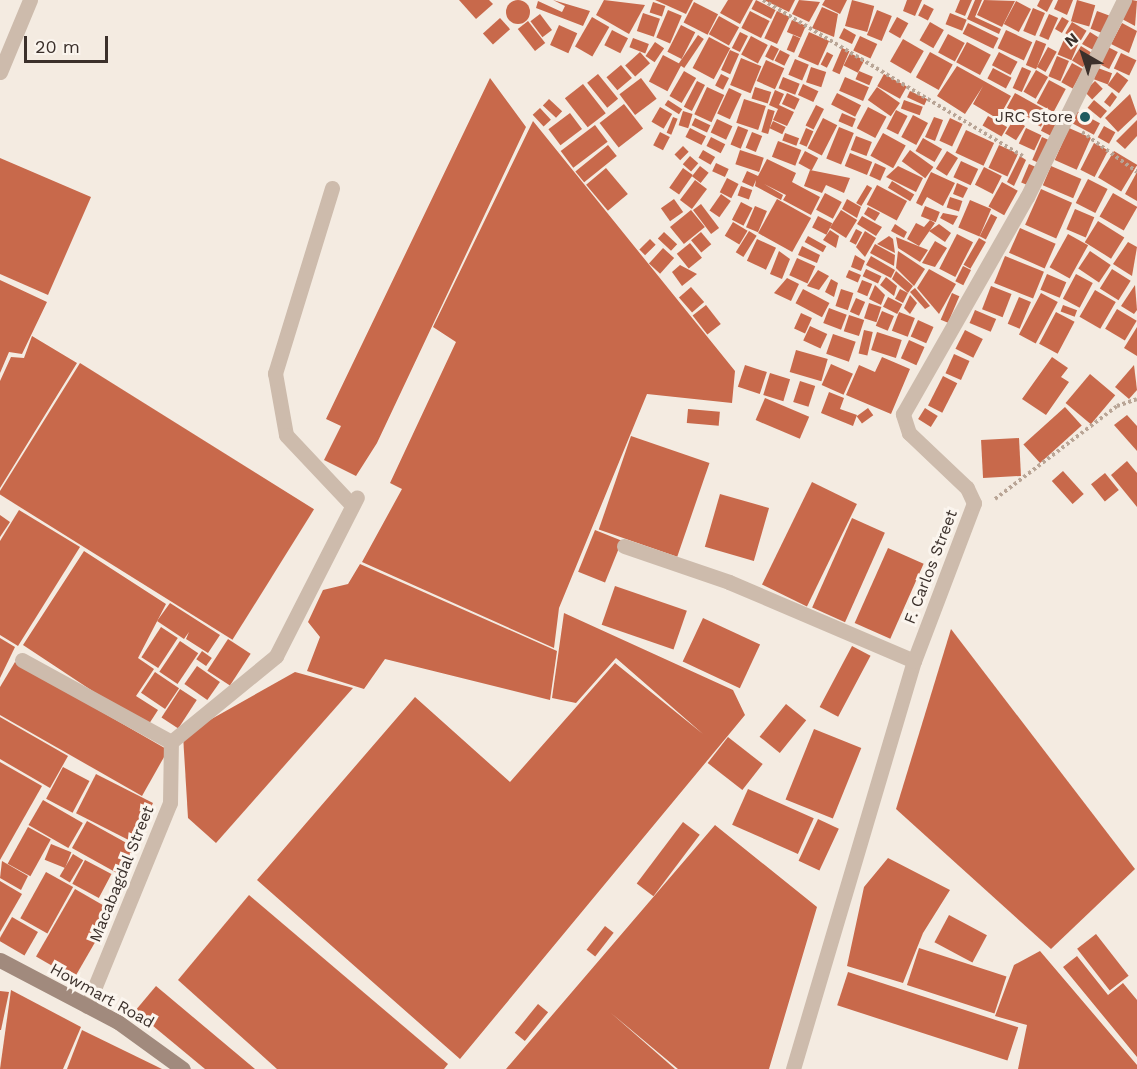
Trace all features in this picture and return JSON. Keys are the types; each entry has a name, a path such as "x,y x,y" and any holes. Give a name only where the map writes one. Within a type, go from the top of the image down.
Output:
{"street":[{"path":"0,72 30,0"},
{"name":"F. Carlos Street","path":"793,1069 914,661 974,503 968,488 909,433 903,414 1041,167 1124,0"},
{"path":"22,660 171,742 276,656 355,501 286,435 275,373 332,188"},
{"path":"624,546 729,582 914,661"},
{"name":"Macabagdal Street","path":"87,1006 170,803 171,742"},
{"name":"Howmart Road","path":"0,960 87,1006 183,1069"}],"path":[{"path":"763,0 1041,167"},
{"path":"1064,120 1137,172"},
{"path":"974,503 994,499 1117,406 1137,399"}],"building":[{"path":"459,0 489,0 493,4 476,19"},
{"path":"518,0 523,1 529,7 529,17 523,23 518,24 513,23 507,17 506,12 507,7 513,1"},
{"path":"553,0 590,11 583,26 536,8 538,1 562,12 565,6"},
{"path":"604,0 645,5 629,34 596,15"},
{"path":"655,0 693,0 686,14"},
{"path":"728,0 753,0 740,24 720,13"},
{"path":"756,0 776,10 771,19 751,9"},
{"path":"764,0 795,0 789,12"},
{"path":"799,0 820,2 809,22 792,14"},
{"path":"825,0 847,0 840,14 822,5"},
{"path":"852,0 874,6 867,32 845,26"},
{"path":"907,0 922,0 915,16 903,11"},
{"path":"960,0 972,0 965,16 955,12"},
{"path":"975,0 982,0 975,17 1001,29 999,34 967,19"},
{"path":"984,0 1015,1 1002,27 977,15"},
{"path":"1040,0 1053,0 1047,12 1037,6"},
{"path":"1058,0 1073,0 1067,15 1054,9"},
{"path":"1077,0 1095,5 1089,26 1071,21"},
{"path":"1132,0 1137,1 1135,26 1122,19"},
{"path":"1016,1 1031,9 1019,32 1004,24"},
{"path":"653,2 665,6 662,16 650,12"},
{"path":"694,2 718,14 708,35 684,22"},
{"path":"924,4 934,9 928,21 918,16"},
{"path":"822,7 838,14 834,37 812,28"},
{"path":"1033,8 1045,13 1035,36 1023,31"},
{"path":"668,10 682,16 670,43 656,38"},
{"path":"877,10 892,16 882,41 867,35"},
{"path":"750,11 770,21 761,38 741,28"},
{"path":"777,11 790,17 777,44 764,38"},
{"path":"1097,11 1111,16 1105,34 1091,29"},
{"path":"643,13 660,19 654,37 637,31"},
{"path":"950,13 967,20 962,31 946,24"},
{"path":"540,14 552,30 542,37 530,21"},
{"path":"1049,14 1058,18 1048,40 1039,36"},
{"path":"719,16 739,27 729,46 709,34"},
{"path":"592,17 609,27 592,56 575,46"},
{"path":"897,17 908,23 900,38 889,32"},
{"path":"1062,17 1069,21 1062,33 1055,29"},
{"path":"500,18 510,29 493,45 483,33"},
{"path":"792,20 806,26 801,38 787,32"},
{"path":"528,21 545,43 535,51 518,29"},
{"path":"930,22 944,30 933,48 920,40"},
{"path":"1072,22 1087,31 1080,42 1065,33"},
{"path":"968,23 999,38 993,49 963,34"},
{"path":"1122,23 1137,31 1129,53 1111,44"},
{"path":"559,25 577,33 568,53 550,45"},
{"path":"681,25 695,32 682,59 667,52"},
{"path":"844,28 856,35 852,44 839,38"},
{"path":"612,30 628,38 620,53 604,45"},
{"path":"1006,30 1032,42 1024,60 998,48"},
{"path":"740,32 748,36 740,52 732,48"},
{"path":"809,32 829,41 818,66 798,57"},
{"path":"1090,32 1101,39 1095,51 1082,44"},
{"path":"948,34 965,43 955,61 938,53"},
{"path":"698,35 704,39 684,68 678,64"},
{"path":"793,35 800,38 794,53 787,50"},
{"path":"751,36 768,45 758,63 741,55"},
{"path":"860,36 877,44 870,59 853,51"},
{"path":"709,37 730,48 714,79 693,68"},
{"path":"1065,37 1079,43 1071,60 1058,54"},
{"path":"633,38 649,44 645,53 629,47"},
{"path":"903,39 924,51 911,74 890,62"},
{"path":"1036,40 1046,44 1036,69 1026,65"},
{"path":"655,42 664,48 655,62 645,56"},
{"path":"967,42 991,55 980,75 956,62"},
{"path":"771,45 779,49 773,61 765,57"},
{"path":"1081,46 1092,53 1083,67 1072,60"},
{"path":"1048,47 1057,52 1046,72 1037,67"},
{"path":"1108,47 1118,52 1109,69 1099,64"},
{"path":"842,48 849,51 840,74 832,71"},
{"path":"730,50 739,54 730,74 721,70"},
{"path":"780,50 790,55 784,66 775,61"},
{"path":"640,52 650,63 635,77 625,65"},
{"path":"827,52 833,55 827,68 821,64"},
{"path":"930,52 953,65 939,90 916,77"},
{"path":"999,52 1018,62 1010,75 992,65"},
{"path":"850,53 864,60 858,73 844,65"},
{"path":"1121,53 1136,60 1129,76 1114,68"},
{"path":"663,55 682,65 667,91 649,81"},
{"path":"1057,56 1069,61 1060,81 1048,76"},
{"path":"741,58 761,66 751,93 730,85"},
{"path":"795,59 809,65 802,81 788,75"},
{"path":"766,60 784,68 775,89 757,81"},
{"path":"1072,63 1083,69 1073,89 1061,82"},
{"path":"621,65 632,78 617,90 606,77"},
{"path":"957,66 1011,96 998,119 973,104 983,86 965,114 937,96"},
{"path":"811,67 826,72 821,87 806,82"},
{"path":"1022,67 1031,71 1022,92 1013,88"},
{"path":"993,68 1012,78 1006,88 987,79"},
{"path":"1098,68 1112,73 1108,84 1094,79"},
{"path":"1036,70 1048,77 1036,99 1024,92"},
{"path":"684,71 696,78 682,103 670,96"},
{"path":"859,71 873,77 869,85 855,79"},
{"path":"1117,72 1128,80 1119,93 1108,85"},
{"path":"598,74 618,99 607,108 587,83"},
{"path":"721,74 729,78 723,90 715,86"},
{"path":"884,74 907,87 900,99 877,86"},
{"path":"783,77 800,84 795,95 779,88"},
{"path":"845,77 869,87 863,101 839,91"},
{"path":"490,78 526,127 377,443 356,476 324,460 341,426 326,419"},
{"path":"641,78 657,99 635,115 619,94"},
{"path":"1049,80 1066,89 1054,112 1037,103"},
{"path":"697,81 705,85 692,111 684,107"},
{"path":"1095,81 1103,89 1092,99 1084,92"},
{"path":"583,84 606,113 588,127 565,98"},
{"path":"803,84 818,91 813,102 798,95"},
{"path":"707,87 724,95 712,122 694,114"},
{"path":"755,87 771,92 768,103 751,98"},
{"path":"877,87 900,103 891,116 868,100"},
{"path":"729,88 742,94 730,119 717,113"},
{"path":"775,90 784,94 779,105 794,112 787,126 773,120 778,109 769,105"},
{"path":"910,91 927,99 924,105 907,97"},
{"path":"1112,92 1117,97 1110,107 1104,102"},
{"path":"787,93 800,99 795,110 782,104"},
{"path":"837,93 861,105 855,117 831,105"},
{"path":"1015,93 1049,112 1041,127 1007,108"},
{"path":"1130,94 1137,114 1118,132 1105,118"},
{"path":"549,99 562,111 556,118 543,106"},
{"path":"744,99 766,106 758,130 736,123"},
{"path":"668,100 682,109 679,114 665,105"},
{"path":"904,100 923,107 920,115 901,108"},
{"path":"1094,100 1107,111 1101,119 1088,108"},
{"path":"624,104 643,128 619,148 600,123"},
{"path":"816,105 824,109 814,130 806,125"},
{"path":"660,107 672,114 664,129 652,122"},
{"path":"868,107 887,117 875,138 857,128"},
{"path":"540,108 551,120 544,127 533,115"},
{"path":"768,109 775,111 768,134 761,132"},
{"path":"896,110 908,116 898,135 886,129"},
{"path":"683,111 693,114 688,128 679,125"},
{"path":"1077,111 1100,123 1094,135 1071,122"},
{"path":"570,113 582,129 560,145 548,129"},
{"path":"842,113 856,119 852,127 838,121"},
{"path":"1050,113 1060,118 1051,136 1041,131"},
{"path":"913,115 928,123 916,145 901,137"},
{"path":"988,116 1007,127 1002,137 982,126"},
{"path":"673,117 678,119 671,135 667,133"},
{"path":"934,117 943,120 935,141 925,137"},
{"path":"695,118 710,125 707,132 692,125"},
{"path":"823,118 837,125 822,156 808,148"},
{"path":"950,118 963,124 952,147 939,141"},
{"path":"717,119 732,126 726,140 711,133"},
{"path":"1014,119 1025,126 1016,140 1005,133"},
{"path":"1137,120 1137,136 1125,149 1116,141"},
{"path":"533,121 735,371 732,403 647,394 559,608 554,648 362,562 402,489 390,483 456,342 433,327"},
{"path":"773,121 786,127 782,134 770,128"},
{"path":"595,125 608,142 573,168 561,151"},
{"path":"738,126 748,130 741,149 731,145"},
{"path":"1104,126 1115,132 1109,144 1098,137"},
{"path":"839,127 854,133 841,165 826,159"},
{"path":"690,128 706,136 701,145 685,137"},
{"path":"806,128 813,131 807,147 799,144"},
{"path":"1026,128 1041,135 1034,151 1019,143"},
{"path":"1069,128 1091,138 1077,170 1055,160"},
{"path":"966,130 994,143 984,166 955,153"},
{"path":"660,132 670,137 663,150 653,145"},
{"path":"752,132 762,136 756,152 746,148"},
{"path":"785,133 799,138 796,146 782,141"},
{"path":"883,133 906,146 893,168 870,156"},
{"path":"856,136 872,142 866,156 851,150"},
{"path":"711,137 725,144 721,153 706,146"},
{"path":"1042,137 1049,140 1040,163 1032,160"},
{"path":"923,138 942,149 935,162 916,151"},
{"path":"778,141 801,150 795,166 772,157"},
{"path":"1094,143 1108,150 1095,177 1080,170"},
{"path":"608,145 617,156 584,182 575,171"},
{"path":"999,145 1018,154 1007,177 988,168"},
{"path":"683,146 689,152 680,160 675,154"},
{"path":"703,150 715,157 711,165 698,158"},
{"path":"740,150 764,158 759,172 735,164"},
{"path":"910,150 933,167 925,178 902,161"},
{"path":"805,151 818,158 812,170 798,163"},
{"path":"947,151 958,158 947,176 936,169"},
{"path":"1114,151 1137,165 1121,191 1098,178"},
{"path":"850,153 872,162 867,175 845,166"},
{"path":"690,156 698,163 691,172 683,164"},
{"path":"1020,156 1026,160 1014,186 1007,182"},
{"path":"0,158 91,197 48,295 0,274"},
{"path":"767,159 796,173 792,182 820,197 811,215 783,200 786,195 764,184 783,195 781,200 755,186 756,180 753,187 742,182 747,171 758,176"},
{"path":"961,161 978,169 971,185 953,177"},
{"path":"716,163 729,169 725,177 712,171"},
{"path":"875,163 886,168 880,181 869,176"},
{"path":"1029,164 1036,167 1029,186 1021,182"},
{"path":"700,166 709,173 701,183 692,176"},
{"path":"898,166 923,178 916,192 886,177"},
{"path":"1051,166 1081,179 1073,198 1043,185"},
{"path":"984,167 1002,176 993,194 975,185"},
{"path":"606,168 628,194 608,211 586,185"},
{"path":"683,168 693,175 679,195 669,188"},
{"path":"810,170 850,178 844,193 826,185 822,193 804,186"},
{"path":"931,172 955,183 943,206 927,197 922,206 916,203"},
{"path":"1137,172 1137,201 1125,194"},
{"path":"727,178 739,184 731,198 720,192"},
{"path":"1088,179 1108,189 1095,213 1076,203"},
{"path":"695,180 707,189 692,209 680,200"},
{"path":"892,181 914,194 910,201 888,188"},
{"path":"1002,182 1018,191 1004,215 988,206"},
{"path":"957,183 968,188 963,198 953,194"},
{"path":"867,185 872,188 861,206 856,203"},
{"path":"877,185 907,201 897,220 867,204"},
{"path":"741,186 752,190 749,200 738,195"},
{"path":"1041,189 1072,203 1056,238 1025,225"},
{"path":"825,193 842,202 833,219 816,210"},
{"path":"1113,193 1137,207 1124,230 1100,216"},
{"path":"721,194 731,201 719,217 710,210"},
{"path":"950,197 962,201 959,211 947,207"},
{"path":"674,199 683,212 670,221 661,208"},
{"path":"777,199 811,218 792,252 758,233"},
{"path":"847,199 861,207 857,218 842,209"},
{"path":"970,200 991,209 979,237 958,228"},
{"path":"741,202 753,208 744,226 732,220"},
{"path":"701,204 719,228 711,234 693,210"},
{"path":"755,206 767,211 758,232 746,227"},
{"path":"925,206 940,212 936,222 921,216"},
{"path":"868,207 880,213 875,221 864,214"},
{"path":"1075,209 1094,217 1086,237 1066,229"},
{"path":"691,210 705,227 684,244 670,227"},
{"path":"841,210 857,220 846,238 830,228"},
{"path":"943,213 958,216 953,225 940,218"},
{"path":"991,214 997,217 986,239 980,236"},
{"path":"818,216 832,223 826,235 812,228"},
{"path":"862,216 882,227 876,236 857,224"},
{"path":"930,220 935,223 919,246 907,239 916,223 924,227"},
{"path":"1098,221 1124,237 1111,259 1085,242"},
{"path":"733,222 748,231 739,244 725,236"},
{"path":"895,224 907,232 904,238 891,231"},
{"path":"939,224 951,233 945,242 929,231"},
{"path":"1020,228 1056,244 1045,269 1009,253"},
{"path":"856,229 862,232 856,245 850,241"},
{"path":"830,230 839,236 836,248 823,240"},
{"path":"749,231 757,236 743,257 736,252"},
{"path":"865,231 876,238 865,257 856,247"},
{"path":"664,232 677,244 671,251 658,239"},
{"path":"701,232 711,244 701,253 691,240"},
{"path":"957,234 973,242 955,277 939,269"},
{"path":"1068,234 1088,245 1070,278 1050,267"},
{"path":"808,236 826,246 823,252 805,242"},
{"path":"889,236 893,239 895,253 877,244"},
{"path":"896,237 928,250 920,262 898,248"},
{"path":"979,238 986,242 970,269 964,265"},
{"path":"650,239 656,245 645,255 639,250"},
{"path":"757,239 776,248 766,270 747,261"},
{"path":"935,241 947,248 935,267 922,263"},
{"path":"1128,242 1137,247 1132,276 1113,264"},
{"path":"690,243 702,258 689,268 677,254"},
{"path":"875,244 895,255 894,266 870,253"},
{"path":"802,246 820,255 817,263 798,255"},
{"path":"663,248 674,258 660,274 649,264"},
{"path":"779,251 790,259 782,279 770,274"},
{"path":"898,251 925,269 914,286 896,268"},
{"path":"1090,251 1111,265 1099,282 1078,268"},
{"path":"855,255 865,261 861,271 851,267"},
{"path":"871,256 895,270 891,278 866,265"},
{"path":"1005,256 1044,272 1033,299 994,283"},
{"path":"797,258 815,266 808,283 789,275"},
{"path":"680,265 697,274 682,286 672,272"},
{"path":"963,266 971,270 963,285 955,281"},
{"path":"866,269 881,276 878,283 863,276"},
{"path":"929,269 956,284 939,314 917,288"},
{"path":"1112,269 1131,281 1118,300 1100,289"},
{"path":"818,270 829,276 819,290 807,286"},
{"path":"849,270 861,275 858,282 846,277"},
{"path":"896,271 913,286 908,293 892,279"},
{"path":"1047,274 1066,282 1060,298 1040,290"},
{"path":"1076,274 1093,283 1080,308 1063,299"},
{"path":"886,277 897,286 894,296 880,285"},
{"path":"787,278 799,284 791,301 774,293"},
{"path":"831,279 838,283 834,297 825,292"},
{"path":"0,280 47,302 22,354 9,352 0,373"},
{"path":"862,280 872,284 867,296 857,292"},
{"path":"875,285 885,295 881,305 869,299"},
{"path":"1135,285 1137,310 1134,314 1121,306"},
{"path":"991,286 1012,294 1003,317 982,309"},
{"path":"691,287 704,302 692,313 679,297"},
{"path":"915,288 930,306 925,309 910,292"},
{"path":"803,289 829,303 822,317 795,303"},
{"path":"841,289 853,293 848,310 835,306"},
{"path":"900,289 908,293 903,303 895,299"},
{"path":"1095,290 1116,302 1100,329 1080,317"},
{"path":"952,293 959,296 948,323 941,320"},
{"path":"1041,293 1058,302 1036,343 1019,334"},
{"path":"910,295 917,303 910,314 904,308"},
{"path":"888,297 902,304 897,314 883,307"},
{"path":"1019,297 1031,302 1020,329 1008,324"},
{"path":"856,298 865,302 859,316 850,312"},
{"path":"869,303 881,307 876,322 864,318"},
{"path":"706,305 721,324 707,334 693,315"},
{"path":"1063,305 1077,310 1075,317 1061,312"},
{"path":"829,308 847,315 841,330 823,323"},
{"path":"1117,309 1137,321 1125,341 1105,329"},
{"path":"975,310 996,319 991,332 970,323"},
{"path":"882,311 894,316 888,331 876,326"},
{"path":"899,312 915,318 908,337 892,331"},
{"path":"1056,312 1075,322 1058,354 1039,344"},
{"path":"801,313 812,318 805,333 794,329"},
{"path":"849,315 864,320 859,336 844,331"},
{"path":"918,320 934,327 926,343 911,336"},
{"path":"810,326 827,334 820,349 803,341"},
{"path":"1137,327 1137,356 1124,348"},
{"path":"864,330 873,332 867,355 859,353"},
{"path":"965,330 983,339 973,358 955,349"},
{"path":"877,332 902,340 896,358 871,350"},
{"path":"833,334 856,342 849,362 826,354"},
{"path":"32,336 77,363 0,488 0,381 11,357 24,358"},
{"path":"909,340 925,347 916,365 901,358"},
{"path":"796,350 828,359 821,381 790,372"},
{"path":"954,354 970,361 961,380 945,373"},
{"path":"882,357 910,369 891,414 846,395 859,365 875,372"},
{"path":"1052,357 1068,368 1061,377 1069,382 1046,415 1022,399"},
{"path":"80,363 314,509 232,640 0,495 0,491"},
{"path":"831,364 853,374 844,395 822,385"},
{"path":"745,365 767,372 760,394 738,387"},
{"path":"1134,365 1137,390 1129,399 1115,387"},
{"path":"770,373 790,379 783,401 763,395"},
{"path":"1090,374 1115,395 1091,424 1066,403"},
{"path":"943,376 957,383 942,413 928,405"},
{"path":"800,381 815,386 808,407 793,402"},
{"path":"829,392 844,398 840,409 857,415 853,426 821,413"},
{"path":"765,398 809,417 800,439 756,420"},
{"path":"1065,407 1082,426 1040,463 1023,444"},
{"path":"868,408 873,415 862,424 857,416"},
{"path":"925,408 938,416 931,427 918,419"},
{"path":"688,409 720,412 719,426 687,423"},
{"path":"1127,415 1137,426 1137,451 1114,425"},
{"path":"631,436 709,463 677,557 599,530"},
{"path":"1019,438 1021,476 983,478 981,440"},
{"path":"1127,461 1137,473 1137,507 1111,475"},
{"path":"1063,471 1084,494 1073,504 1052,481"},
{"path":"1105,473 1119,490 1105,501 1091,484"},
{"path":"812,482 857,504 807,606 762,584"},
{"path":"720,494 769,508 754,561 705,547"},
{"path":"19,510 80,547 18,646 0,635 0,541"},
{"path":"0,515 10,522 0,537"},
{"path":"852,518 885,533 845,622 812,608"},
{"path":"595,530 622,541 605,583 578,572"},
{"path":"888,548 924,564 890,639 855,623"},
{"path":"84,551 166,604 138,658 154,669 136,696 158,710 147,727 23,645"},
{"path":"360,564 557,651 550,700 385,659 364,689 307,671 320,637 308,622 323,590 348,584"},
{"path":"615,586 687,611 674,650 602,625"},
{"path":"170,603 220,635 208,653 186,639 189,632 184,639 157,621"},
{"path":"564,613 733,690 745,715 460,1059 257,880 415,697 510,782 615,663 703,734 616,658 576,703 552,698"},
{"path":"703,618 760,645 740,688 683,662"},
{"path":"161,627 178,638 158,668 141,657"},
{"path":"951,629 1135,869 1051,949 896,809"},
{"path":"0,638 15,647 0,678"},
{"path":"228,639 251,654 230,686 207,671"},
{"path":"180,641 198,653 178,684 159,672"},
{"path":"852,646 871,656 838,717 820,707"},
{"path":"202,651 212,658 206,666 196,659"},
{"path":"15,662 168,750 142,796 0,715 0,687"},
{"path":"197,666 220,682 207,700 184,684"},
{"path":"155,672 179,688 165,709 141,693"},
{"path":"295,672 353,688 216,843 188,818 183,735"},
{"path":"180,689 197,700 178,728 161,718"},
{"path":"786,704 806,720 780,753 760,737"},
{"path":"0,717 68,756 50,788 0,759"},
{"path":"814,729 861,748 833,819 786,799"},
{"path":"728,737 763,764 742,790 708,763"},
{"path":"0,762 42,786 0,860"},
{"path":"63,767 89,781 73,813 46,799"},
{"path":"96,774 153,803 133,842 76,813"},
{"path":"748,789 814,818 798,854 732,825"},
{"path":"43,800 83,823 68,848 28,825"},
{"path":"818,819 839,829 819,870 799,861"},
{"path":"87,821 135,848 120,875 72,848"},
{"path":"683,822 700,835 653,896 637,883"},
{"path":"715,825 817,907 769,1069 678,1069 611,1013 675,1069 506,1069"},
{"path":"28,827 51,840 30,876 8,864"},
{"path":"51,844 71,852 65,868 45,860"},
{"path":"73,854 83,860 70,882 60,876"},
{"path":"888,858 950,890 923,933 903,983 847,966 864,887"},
{"path":"85,860 111,874 99,898 72,884"},
{"path":"2,861 28,876 21,890 0,878"},
{"path":"46,872 73,887 47,933 20,918"},
{"path":"0,881 22,894 0,932"},
{"path":"75,889 113,911 74,979 36,957"},
{"path":"249,895 448,1064 444,1069 277,1069 178,980"},
{"path":"949,915 987,935 972,963 934,942"},
{"path":"12,917 38,932 24,955 0,941"},
{"path":"605,926 614,933 595,956 587,950"},
{"path":"1096,934 1129,976 1110,991 1077,949"},
{"path":"919,948 1006,976 994,1014 907,985"},
{"path":"1040,951 1137,1065 1137,1069 1018,1069 1027,1025 995,1016 1014,965"},
{"path":"1077,956 1108,995 1123,983 1137,1000 1137,1057 1063,967"},
{"path":"848,972 1018,1027 1007,1061 837,1005"},
{"path":"156,986 255,1069 205,1069 135,1011"},
{"path":"11,990 81,1027 63,1069 0,1069"},
{"path":"0,991 9,992 1,1030 0,1030"},
{"path":"538,1004 548,1012 525,1041 515,1033"},
{"path":"82,1030 162,1069 67,1069"}],"place":[{"name":"JRC Store","path":"1085,117"}]}
